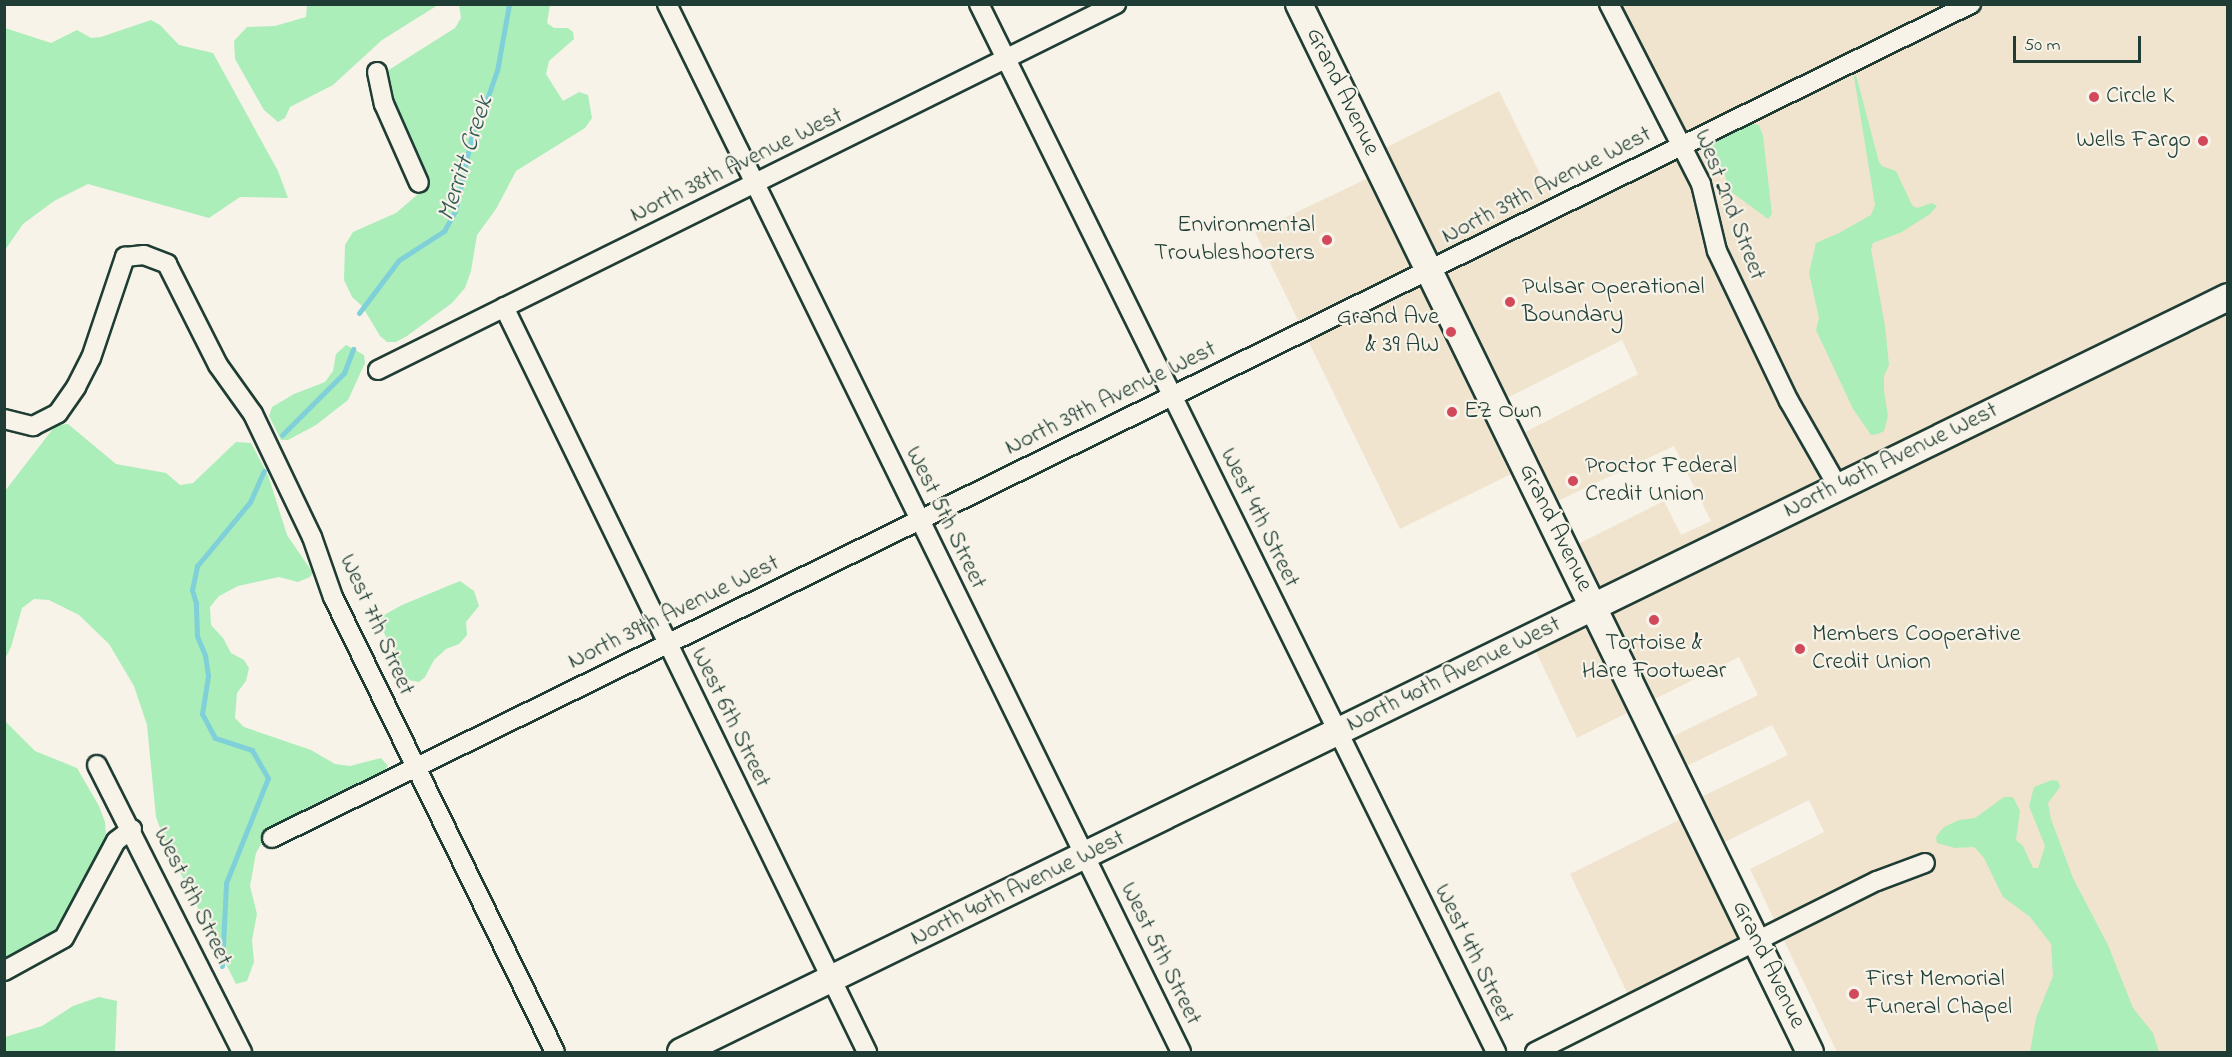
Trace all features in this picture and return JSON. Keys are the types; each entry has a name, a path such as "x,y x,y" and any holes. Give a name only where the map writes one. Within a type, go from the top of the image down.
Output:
{"street":[{"name":"West 5th Street","path":"667,4 1181,1053"},
{"name":"West 4th Street","path":"979,4 1496,1053"},
{"name":"North 38th Avenue West","path":"378,370 1116,4"},
{"name":"Grand Avenue","path":"1299,4 1810,1053"},
{"name":"West 2nd Street","path":"1610,4 1701,184 1717,251 1789,401 1838,487"},
{"name":"North 39th Avenue West","path":"272,838 919,518 1431,271 1971,4"},
{"path":"377,72 384,104 419,183"},
{"name":"West 7th Street","path":"4,419 33,426 58,413 76,387 91,358 123,260 130,255 153,258 167,264 174,273 218,365 253,414 312,537 333,597 555,1053"},
{"name":"North 40th Avenue West","path":"681,1053 2228,297"},
{"name":"West 6th Street","path":"504,307 867,1053"},
{"name":"West 8th Street","path":"98,765 242,1053"},
{"path":"4,972 64,938 116,841 132,829"},
{"path":"1535,1053 1877,881 1925,863"}],"shaded area":[{"path":"1609,5 2227,5 2227,1052 1837,1052 1750,869 1824,832 1809,800 1711,849 1756,942 1633,1005 1570,874 1693,813 1689,803 1788,755 1772,725 1674,772 1659,743 1758,695 1739,657 1577,738 1529,637 1593,607 1566,550 1664,501 1681,535 1711,521 1674,446 1545,507 1525,467 1400,529 1255,232 1381,172 1373,154 1499,91 1557,208 1679,146","holes":["1622,340 1638,374 1512,439 1495,404"]}],"green space":[{"path":"307,4 438,5 382,40 333,85 290,107 285,118 278,122 264,110 235,59 234,41 247,27 275,26 306,17"},
{"path":"459,5 550,5 547,23 554,28 568,28 573,32 574,39 549,61 546,74 563,101 579,92 588,95 592,118 585,128 516,171 496,209 477,235 471,271 465,288 452,303 407,336 396,342 387,342 380,336 362,306 352,297 344,280 345,245 353,232 396,213 417,195 422,181 384,91 387,71 455,28 461,18"},
{"path":"151,20 160,25 179,45 213,53 278,171 288,198 240,197 209,218 88,184 54,201 23,224 5,250 5,28 51,43 77,30 91,38 101,37"},
{"path":"1856,75 1879,162 1882,166 1896,171 1912,205 1917,208 1932,203 1937,206 1930,214 1902,232 1873,243 1871,249 1885,326 1889,365 1884,376 1888,416 1884,431 1871,435 1853,409 1816,330 1819,318 1809,273 1816,243 1871,215 1875,205 1854,77"},
{"path":"1752,124 1759,125 1763,136 1772,214 1768,219 1730,191 1723,169 1715,168 1705,161 1705,152 1712,143"},
{"path":"346,345 364,355 365,363 348,400 316,425 288,440 281,440 269,416 272,407 294,394 325,382 333,371 336,354"},
{"path":"68,424 116,464 166,473 180,485 193,483 236,442 251,443 268,475 287,535 313,573 310,577 298,582 279,577 238,586 219,596 210,607 211,625 223,638 231,653 244,660 249,668 246,681 237,693 235,718 244,727 311,750 335,764 350,766 381,758 388,766 381,774 331,800 297,813 265,837 256,853 250,886 257,914 252,940 254,962 247,981 236,984 165,842 156,817 147,725 134,686 109,644 79,615 49,600 34,599 22,608 11,647 5,659 5,491 52,430 58,425"},
{"path":"460,581 474,591 479,606 466,622 467,635 459,644 446,649 434,660 425,677 419,682 408,680 377,619 402,605"},
{"path":"4,720 35,751 77,768 99,806 105,822 106,837 65,923 50,939 16,958 5,959"},
{"path":"2052,780 2058,781 2060,787 2048,803 2051,819 2073,878 2108,945 2133,1008 2153,1033 2159,1052 2030,1052 2036,1018 2053,976 2051,944 2030,917 2003,897 1984,858 1974,847 1955,848 1937,843 1936,837 1944,827 1959,820 1975,818 2004,797 2013,797 2020,811 2016,840 2023,846 2033,868 2038,868 2045,846 2029,806 2034,787"},
{"path":"99,997 117,1001 115,1052 5,1052 5,1037 42,1026 73,1006"}],"waterway":[{"name":"Merritt Creek","path":"359,313 399,260 444,231 455,211 474,126 485,105 497,71 509,4"},
{"name":"Merritt Creek","path":"282,435 344,373 353,349"},
{"name":"Merritt Creek","path":"222,966 226,883 268,778 252,750 215,738 202,714 208,676 205,655 197,636 196,603 192,590 197,566 250,502 264,471"}],"place":[{"name":"Circle K","path":"2094,97"},
{"name":"Wells Fargo","path":"2203,141"},
{"name":"Environmental Troubleshooters","path":"1327,240"},
{"name":"Pulsar Operational Boundary","path":"1510,302"},
{"name":"Grand Ave & 39 AW","path":"1451,332"},
{"name":"EZ Own","path":"1452,412"},
{"name":"Proctor Federal Credit Union","path":"1573,481"},
{"name":"Tortoise & Hare Footwear","path":"1654,620"},
{"name":"Members Cooperative Credit Union","path":"1800,649"},
{"name":"First Memorial Funeral Chapel","path":"1854,994"}]}
